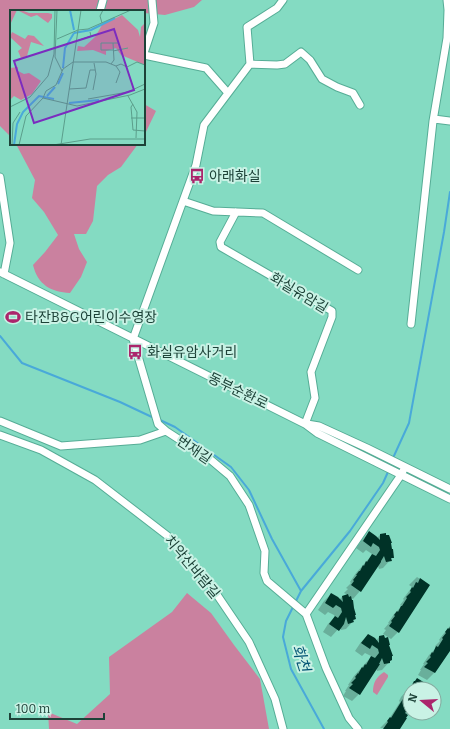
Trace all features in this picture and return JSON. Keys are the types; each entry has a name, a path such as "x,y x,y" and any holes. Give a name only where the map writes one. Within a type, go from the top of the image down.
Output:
{"street":[{"path":"100,10 104,0"},
{"path":"145,51 154,23 152,0"},
{"path":"166,431 158,424 133,338 196,165 204,125 250,64 247,27 277,8 282,0"},
{"path":"411,324 435,120 447,38 447,0"},
{"path":"250,64 285,64 301,52 310,60 322,79 353,93 360,105"},
{"path":"145,54 206,68 228,93"},
{"path":"435,120 450,121"},
{"path":"0,177 10,243 2,273"},
{"path":"183,202 213,211 263,213 358,270"},
{"name":"화실유암길","path":"236,212 220,242 221,247 332,311 332,317 311,372 315,398 305,424"},
{"name":"동부순환로","path":"2,273 305,424 317,433 398,473"},
{"name":"번재길","path":"0,421 61,446 140,440 166,431 210,460 230,476 249,505 265,551 264,573 267,581 304,612"},
{"name":"동부순환로","path":"305,424 319,426 402,465"},
{"name":"치악산바람길","path":"0,435 41,450 95,480 169,537 207,580 249,642 275,699 283,729"},
{"path":"358,729 349,718 326,668 304,612 402,465 450,488"},
{"path":"398,473 450,499"}],"shaded area":[{"path":"0,0 202,0 194,7 165,15 145,13 145,10 10,10 10,136 0,126"},
{"path":"145,105 156,111 145,134"},
{"path":"17,145 137,145 121,167 108,175 97,186 93,221 86,234 74,234 79,249 87,262 81,277 70,293 57,291 46,286 38,278 35,272 33,265 58,235 44,212 32,198 35,180"},
{"path":"187,593 211,613 260,679 269,729 49,729 48,712 77,724 110,694 109,657 172,612"},
{"path":"384,672 388,675 388,677 377,695 373,692 374,683"}],"building":[{"path":"369,531 380,540 380,534 386,533 386,535 389,535 392,543 394,558 391,558 392,561 386,562 384,556 361,592 351,585 354,581 353,580 372,554 376,556 380,550 379,547 373,543 371,547 363,541"},
{"path":"420,578 430,585 399,633 389,626 395,616 394,615 397,611 398,612 407,598 406,597 411,592 412,587 413,588 416,582 418,583"},
{"path":"331,593 343,602 342,596 348,594 353,600 356,619 353,620 354,622 348,624 346,617 344,624 339,631 329,624 335,616 338,618 342,612 341,608 336,605 333,608 325,603"},
{"path":"450,627 450,651 435,673 424,667 428,663 426,662 431,657 430,656 436,646 438,647 443,639 442,638 446,633 445,632"},
{"path":"368,634 375,638 379,643 379,636 384,635 385,638 388,637 393,656 390,663 384,664 382,658 380,664 360,695 349,688 353,684 351,683 356,678 355,677 362,667 363,668 365,664 366,665 371,656 375,658 379,653 378,649 372,645 370,649 361,643"},
{"path":"417,678 422,681 415,681"},
{"path":"402,700 402,721 405,721 400,729 383,729 388,722 387,721 390,717 391,718"}],"waterway":[{"path":"393,458 409,423 450,192"},
{"path":"0,336 22,363 120,402 154,418"},
{"path":"160,420 175,427 231,467 249,490 272,539 301,591"},
{"name":"화천","path":"324,729 291,669 283,637 286,621 301,591 350,531 383,483 392,463"}],"place":[{"name":"아래화실","path":"197,176"},
{"name":"타잔B&G어린이수영장","path":"13,317"},
{"name":"화실유암사거리","path":"135,352"}]}
